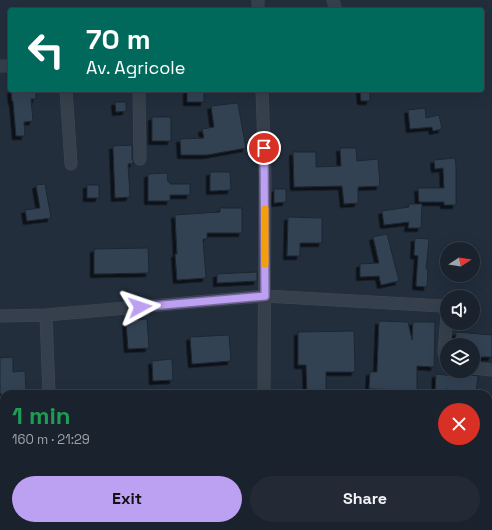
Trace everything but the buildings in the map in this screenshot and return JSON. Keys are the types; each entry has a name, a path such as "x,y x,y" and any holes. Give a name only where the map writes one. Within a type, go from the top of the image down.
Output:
{"street":[{"path":"66,92 71,164"},
{"path":"139,92 140,160"},
{"path":"262,92 265,176 264,390"},
{"path":"0,316 46,315 265,296 440,306"},
{"path":"46,315 49,390"},
{"path":"480,369 492,370"}],"slow traffic":[{"path":"265,209 265,264"}],"route":[{"path":"140,307 265,296 264,148"}]}
